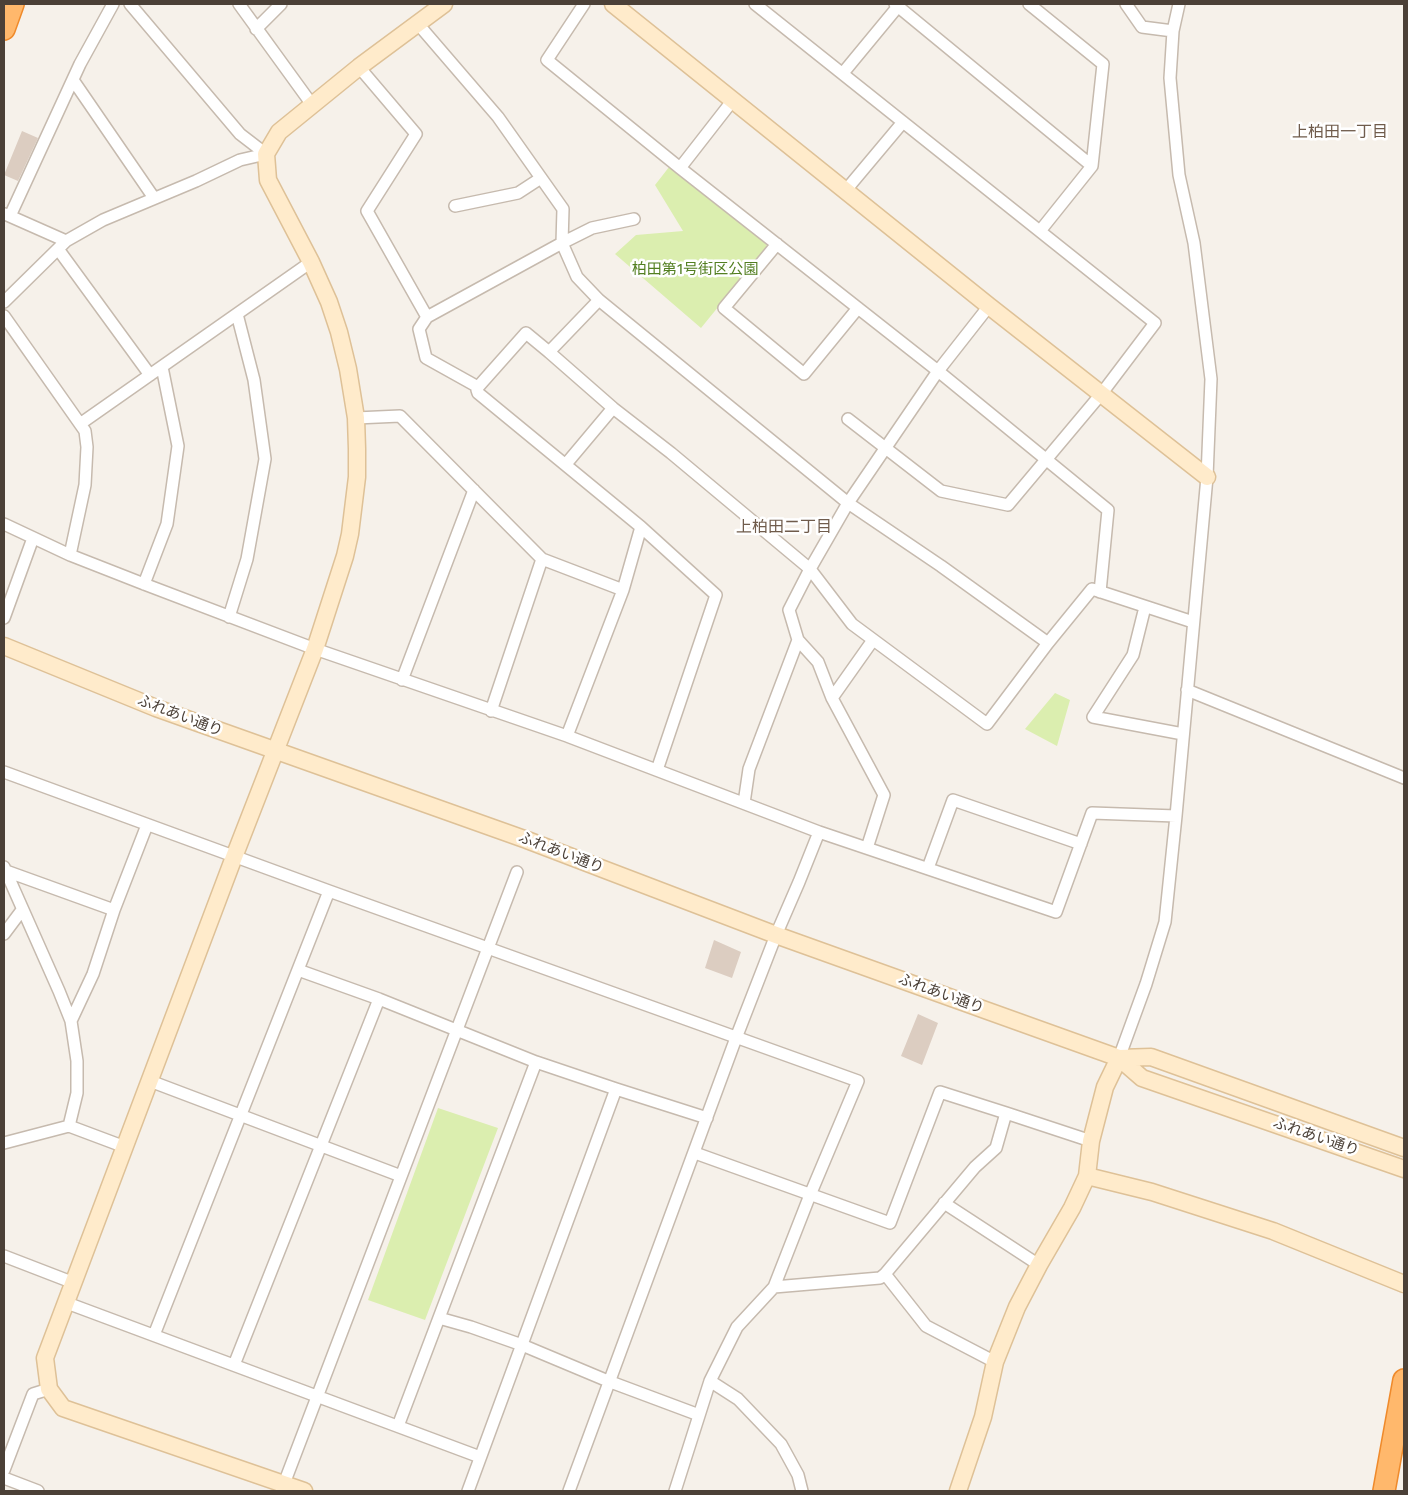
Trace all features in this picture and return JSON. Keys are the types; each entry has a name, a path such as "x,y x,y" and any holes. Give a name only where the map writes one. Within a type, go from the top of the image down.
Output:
{"highway":[{"path":"4,29 14,4"},
{"path":"1384,1491 1404,1380"}],"street":[{"path":"113,4 7,214 62,245 150,375"},
{"path":"130,4 240,134 266,154"},
{"path":"239,4 313,106"},
{"path":"256,29 281,4"},
{"path":"304,1491 283,1487 63,1408 49,1389 46,1358 234,857 315,649 345,556 350,534 357,478 356,418 348,369 329,302 312,262 268,180 266,154 279,132 359,67 444,4"},
{"path":"584,4 547,60 680,168 938,371 1108,510 1100,592"},
{"path":"612,4 989,306 1207,477"},
{"path":"755,4 1154,323 1102,393 1008,505 941,491 848,419"},
{"path":"1030,4 1103,64 1092,166 1040,231"},
{"path":"1126,4 1142,27 1173,31"},
{"path":"958,1491 983,1417 995,1362 1017,1307 1072,1208 1087,1176 1091,1141 1105,1087 1119,1058 1146,984 1165,922 1207,477 1211,379 1194,243 1179,175 1170,78 1173,31 1179,4"},
{"path":"842,73 898,5 1092,166"},
{"path":"418,24 498,117 563,209 562,243 577,277 599,300 848,503 941,566 1048,643"},
{"path":"359,67 416,134 367,211 427,317"},
{"path":"73,80 154,198"},
{"path":"680,168 733,100"},
{"path":"846,190 903,122"},
{"path":"4,302 62,245 103,220 240,160 266,154"},
{"path":"455,206 518,193 541,178"},
{"path":"478,386 426,358 419,329 427,317 592,228 634,219"},
{"path":"777,244 724,308 804,374 858,308"},
{"path":"80,424 312,262"},
{"path":"549,352 599,300"},
{"path":"867,848 884,795 832,698 818,662 798,640 789,610 810,568 848,503 938,371 989,306"},
{"path":"229,617 247,559 266,459 254,380 237,314"},
{"path":"4,316 85,431 87,447 85,485 70,554"},
{"path":"657,770 716,596 641,527 478,393 478,386 526,333 613,408 671,453 810,568 852,624 987,724 1048,643 1092,589 1193,622"},
{"path":"144,584 167,524 178,446 162,366"},
{"path":"566,464 613,408"},
{"path":"356,418 400,416 542,559 623,590"},
{"path":"402,680 474,490"},
{"path":"4,524 70,554 144,584 315,649 567,736 819,832 1056,912 1092,813 1176,816"},
{"path":"567,736 623,590 641,527"},
{"path":"4,618 33,538"},
{"path":"490,711 542,559"},
{"path":"1146,607 1133,655 1093,717 1183,734"},
{"path":"744,803 750,769 798,640"},
{"path":"832,698 873,640"},
{"name":"ふれあい通り","path":"4,646 156,708 536,844 776,935 1119,1058 1142,1078 1404,1169"},
{"path":"1187,690 1404,778"},
{"path":"4,772 488,949 858,1081 810,1194 774,1287 737,1327 710,1381 675,1491"},
{"path":"928,868 953,800 1081,844"},
{"path":"71,1022 94,974 114,910 147,825"},
{"path":"568,1491 695,1153 736,1038 819,832"},
{"path":"5,869 114,910"},
{"path":"5,869 71,1022 77,1061 77,1093 69,1126"},
{"path":"283,1487 517,872"},
{"path":"154,1335 329,891"},
{"path":"4,934 22,910"},
{"path":"298,970 379,999 536,1062 707,1118"},
{"path":"234,1366 379,999"},
{"name":"ふれあい通り","path":"1119,1058 1151,1057 1404,1148"},
{"path":"398,1426 536,1062"},
{"path":"150,1081 401,1176"},
{"path":"468,1491 616,1089"},
{"path":"695,1153 890,1224 940,1092 1091,1141"},
{"path":"774,1287 880,1278 975,1167 996,1148 1006,1113"},
{"path":"4,1143 69,1126 125,1147"},
{"path":"1087,1176 1152,1192 1273,1231 1404,1284"},
{"path":"944,1203 1039,1265"},
{"path":"4,1256 74,1283"},
{"path":"885,1274 926,1326 995,1362"},
{"path":"67,1303 480,1457"},
{"path":"439,1318 522,1345 608,1381 699,1415"},
{"path":"710,1381 738,1399 781,1444 798,1475 802,1491"},
{"path":"4,1470 33,1394 49,1389"},
{"path":"4,1478 38,1491"}],"green space":[{"name":"柏田第1号街区公園","path":"673,162 765,237 767,247 701,328 615,254 636,235 683,231 655,185"},
{"path":"1055,693 1070,700 1057,746 1025,729"},
{"path":"438,1108 498,1128 425,1320 368,1300"}],"building":[{"path":"22,131 38,138 18,181 4,175"},
{"path":"714,940 741,952 732,978 705,968"},
{"path":"918,1014 938,1023 922,1065 901,1056"}],"district":[{"name":"上柏田一丁目","path":"1340,133"},
{"name":"上柏田二丁目","path":"784,528"}]}
